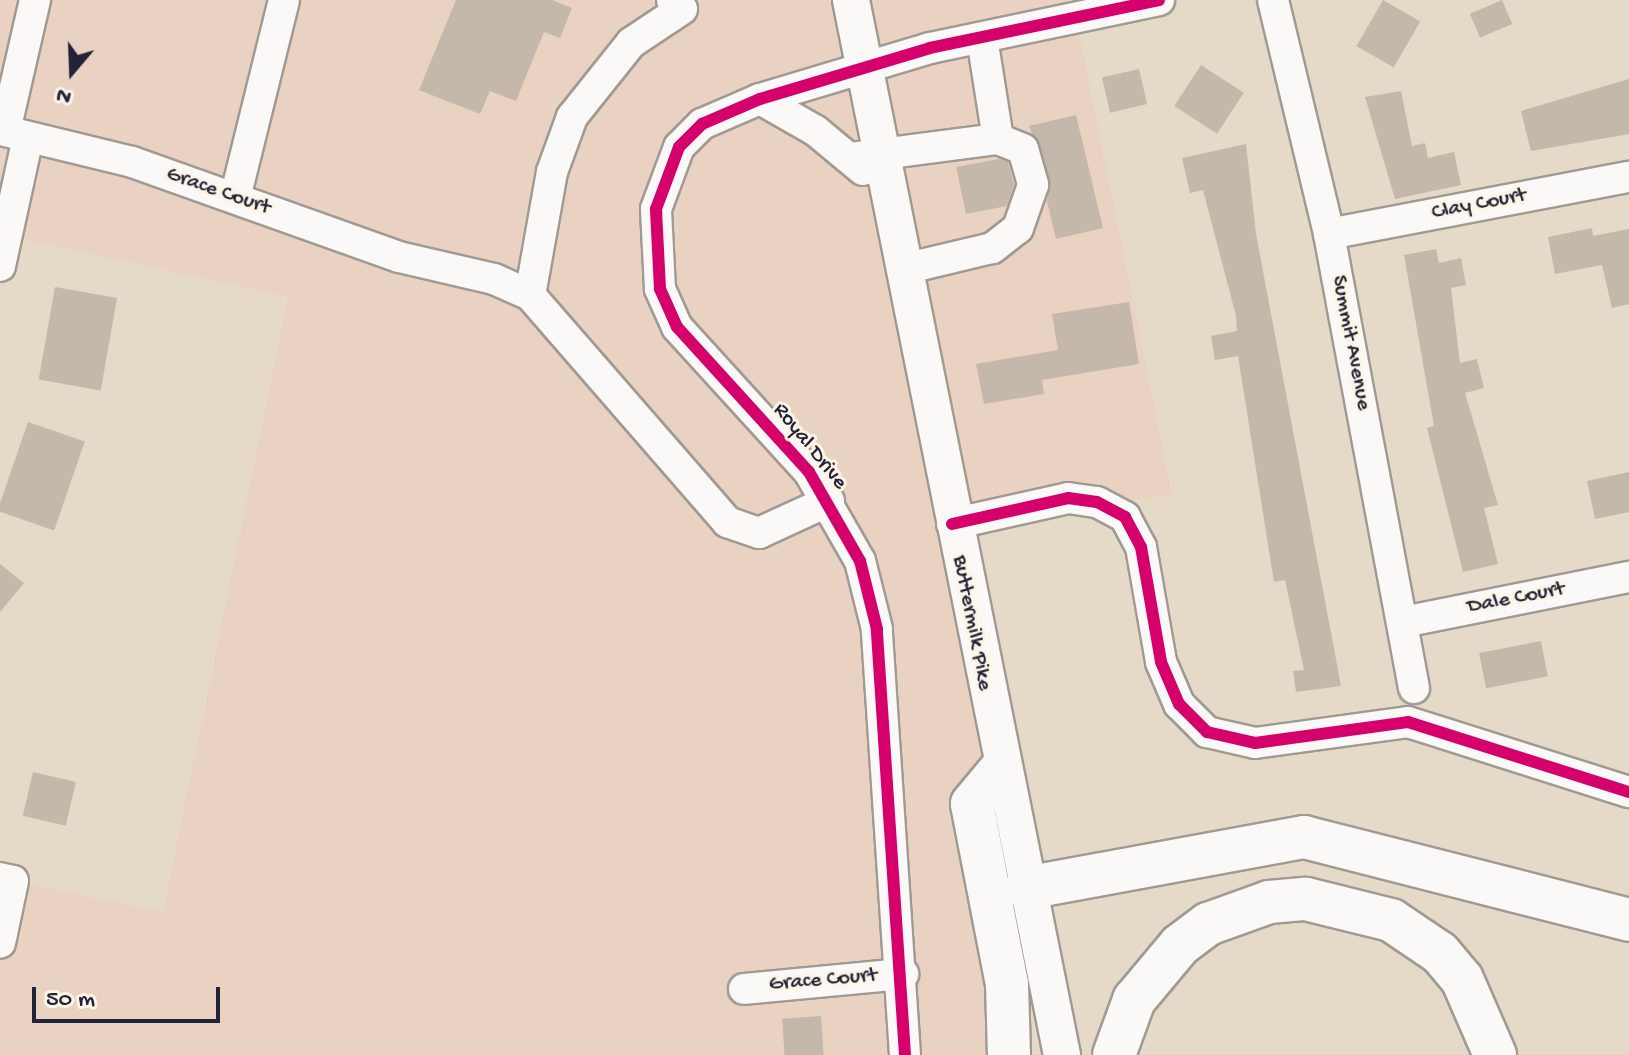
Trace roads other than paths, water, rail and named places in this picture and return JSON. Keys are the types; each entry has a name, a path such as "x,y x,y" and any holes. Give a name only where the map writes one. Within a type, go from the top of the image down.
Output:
{"highway":[{"path":"1000,770 972,804 1007,984 1009,1055"},
{"path":"1026,888 1304,837 1629,920"},
{"path":"1114,1055 1134,1000 1180,945 1208,924 1269,902 1306,899 1391,920 1440,953 1462,979 1495,1055"}],"main road":[{"name":"Buttermilk Pike","path":"851,0 866,67 866,156 890,197 1000,770 1062,1055"}],"street":[{"path":"0,266 7,200 28,138 5,131 35,0"},
{"path":"235,198 284,0"},
{"path":"672,0 682,9 631,43 572,117 552,172 530,295 727,522 759,533 829,501"},
{"name":"Royal Drive","path":"905,1055 903,974 877,629 860,561 829,501 677,327 660,289 656,209 679,147 702,124 760,99 866,67 1101,6 1159,0"},
{"name":"Summit Avenue","path":"1273,0 1329,234 1414,688"},
{"path":"982,38 998,139"},
{"path":"760,99 866,156 998,139 1023,149 1033,185 1018,228 984,251 904,269"},
{"name":"Grace Court","path":"28,138 132,162 530,295"},
{"name":"Clay Court","path":"1329,234 1629,177"},
{"path":"952,524 1068,498 1097,502 1125,517 1141,547 1161,662 1179,704 1207,732 1255,743 1408,722 1629,792"},
{"name":"Dale Court","path":"1403,622 1629,577"},
{"path":"0,943 6,879"},
{"name":"Grace Court","path":"744,989 903,974"}]}
